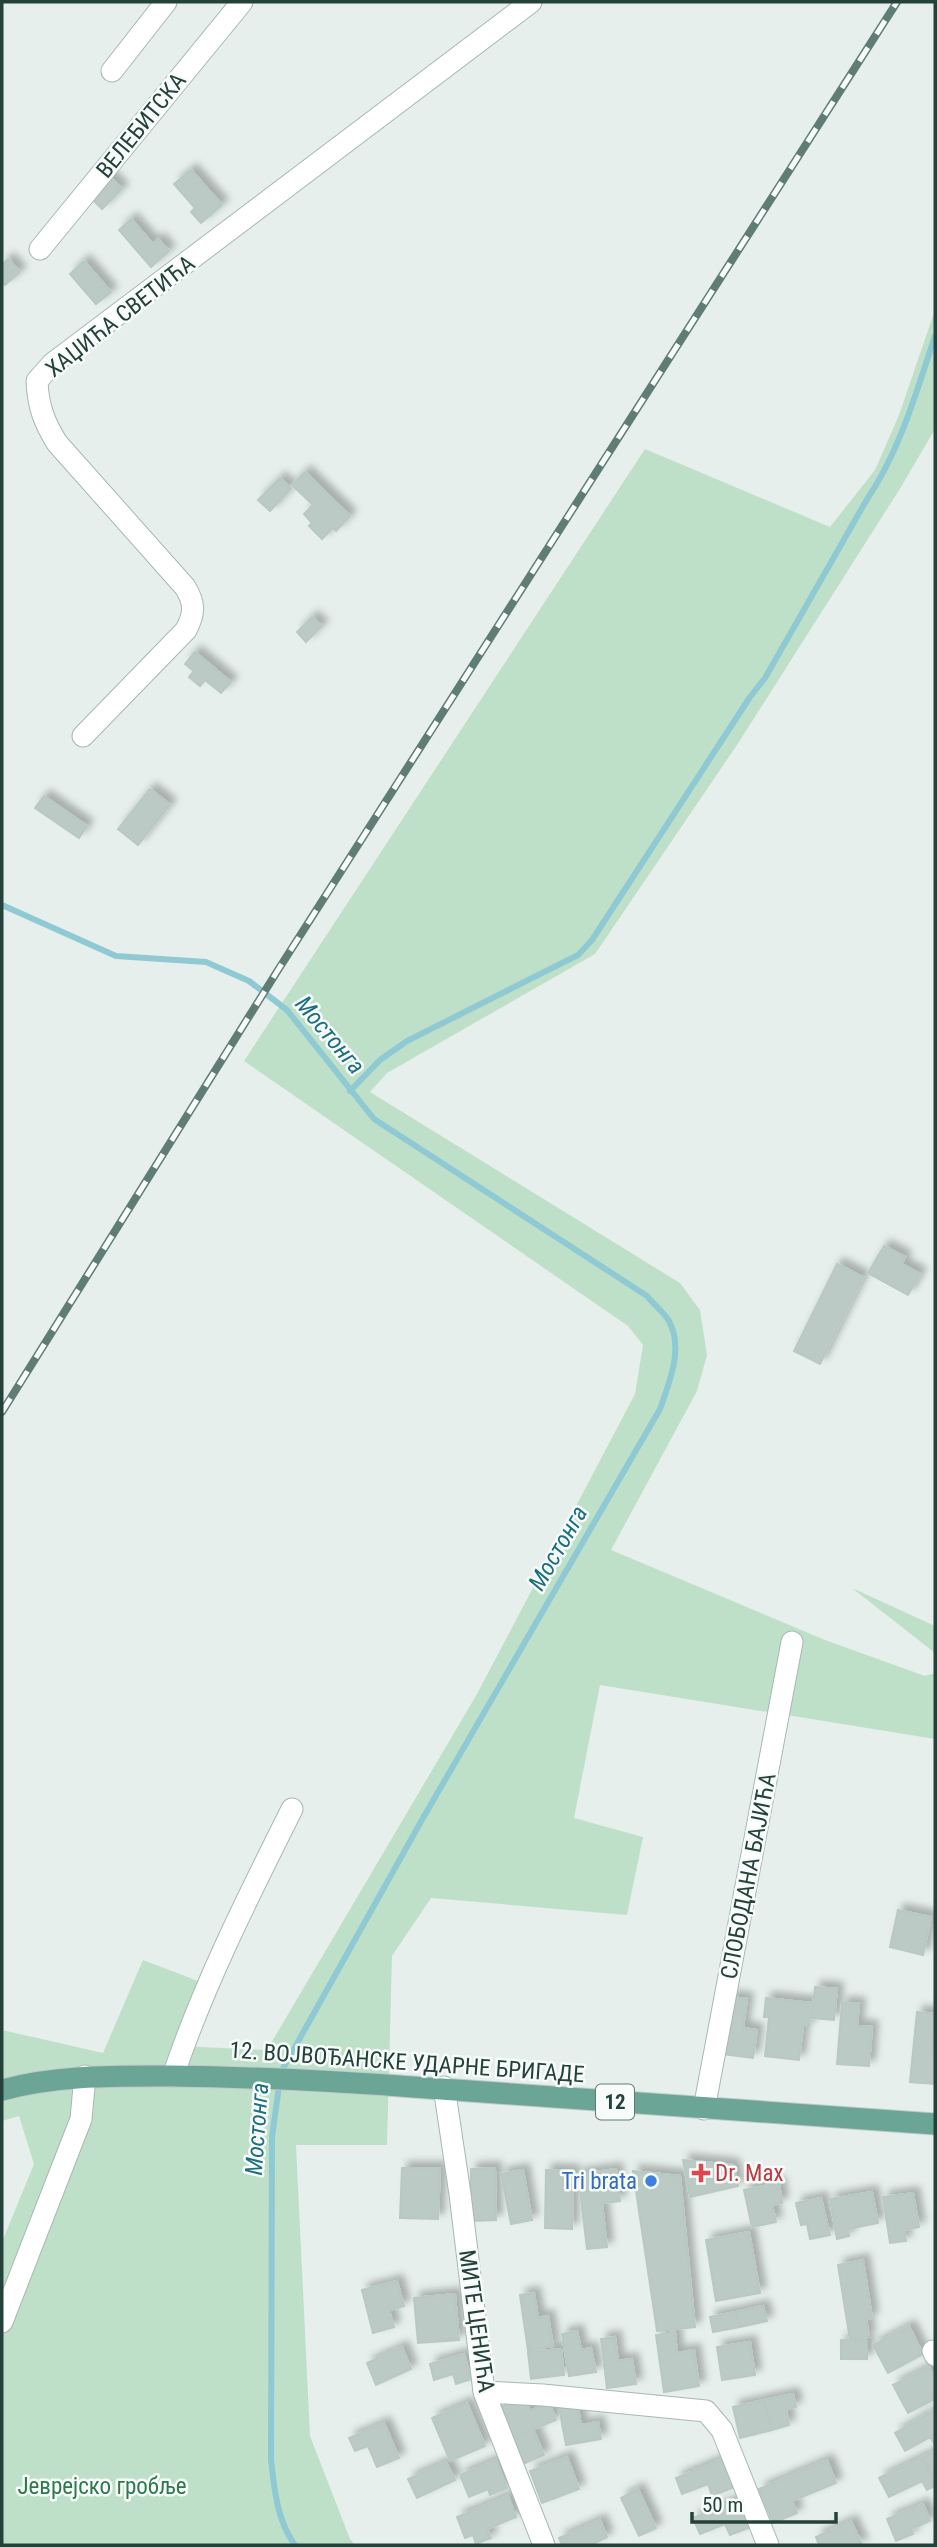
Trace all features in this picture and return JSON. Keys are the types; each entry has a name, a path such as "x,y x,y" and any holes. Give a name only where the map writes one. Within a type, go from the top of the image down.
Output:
{"main road":[{"name":"12. ВОЈВОЂАНСКЕ УДАРНЕ БРИГАДЕ","path":"2,2090 29,2083 85,2076 294,2078 935,2124"}],"street":[{"path":"112,71 166,2"},
{"name":"ВЕЛЕБИТСКА","path":"40,249 242,2"},
{"name":"ХАЏИЋА СВЕТИЋА","path":"83,736 186,630 194,615 193,600 185,587 57,443 43,421 37,381 52,365 531,2"},
{"name":"СЛОБОДАНА БАЈИЋА","path":"704,2109 792,1642"},
{"path":"173,2076 201,2000 234,1925 292,1809"},
{"path":"2,2322 81,2119 85,2076"},
{"name":"МИТЕ ЦЕНИЋА","path":"444,2087 484,2392 544,2545"},
{"path":"484,2392 706,2411 722,2430 768,2545"}],"green space":[{"name":"Јеврејско гробље","path":"935,310 935,429 737,745 595,954 387,1073 370,1092 680,1283 700,1310 707,1355 697,1391 611,1550 825,1640 925,1676 935,1673 935,1739 600,1685 574,1818 643,1837 627,1915 431,1898 392,1956 387,2145 296,2145 310,2436 350,2539 355,2545 2,2545 2,2242 34,2164 19,2116 2,2121 2,2030 103,2053 143,1960 198,1981 177,2046 267,2050 477,1694 635,1394 643,1345 628,1326 244,1061 645,449 830,527 875,470 899,415"},
{"path":"852,1588 935,1626 935,1653"}],"building":[{"path":"191,170 222,205 201,223 191,212 195,208 174,184"},
{"path":"106,173 122,189 102,209 86,193"},
{"path":"131,219 153,244 158,239 169,251 151,267 119,230"},
{"path":"8,259 20,272 5,285 2,281 2,265"},
{"path":"84,261 111,292 96,304 70,274"},
{"path":"305,472 350,516 336,531 333,528 322,539 309,526 312,523 304,514 313,505 292,485"},
{"path":"280,478 291,489 270,511 258,500"},
{"path":"312,617 322,626 306,642 297,632"},
{"path":"195,652 231,682 221,693 205,680 200,686 189,677 194,671 185,664"},
{"path":"150,789 170,805 138,845 118,829"},
{"path":"44,796 87,826 79,838 35,808"},
{"path":"884,1246 905,1257 902,1264 920,1274 908,1295 868,1273"},
{"path":"837,1264 863,1277 820,1364 794,1351"},
{"path":"898,1910 931,1917 923,1955 890,1947"},
{"path":"815,1987 837,1989 834,2020 812,2018"},
{"path":"729,1997 747,1999 743,2028 757,2030 753,2058 721,2054"},
{"path":"766,1998 811,2003 809,2026 803,2026 799,2060 765,2056 769,2017 764,2017"},
{"path":"842,2003 859,2004 857,2026 872,2027 869,2066 837,2064"},
{"path":"917,2012 935,2014 935,2084 910,2082"},
{"path":"683,2160 733,2165 738,2186 690,2197"},
{"path":"402,2168 440,2168 438,2219 400,2218"},
{"path":"495,2168 496,2220 471,2221 471,2169"},
{"path":"616,2169 620,2201 602,2203 607,2247 587,2249 578,2174"},
{"path":"523,2170 532,2220 511,2224 501,2174"},
{"path":"546,2170 573,2171 572,2229 545,2228"},
{"path":"633,2171 680,2176 695,2327 657,2331"},
{"path":"779,2183 782,2203 772,2205 776,2222 752,2227 744,2190"},
{"path":"872,2192 878,2223 848,2229 849,2236 837,2239 830,2199"},
{"path":"913,2193 919,2227 904,2230 906,2241 890,2243 883,2197"},
{"path":"821,2198 830,2235 810,2239 807,2224 801,2225 796,2203"},
{"path":"749,2232 760,2293 716,2301 706,2240"},
{"path":"863,2260 872,2318 866,2319 869,2337 850,2340 838,2265"},
{"path":"397,2281 404,2306 389,2310 394,2327 373,2333 362,2290"},
{"path":"534,2293 538,2318 548,2316 553,2346 528,2350 520,2295"},
{"path":"455,2294 459,2340 418,2343 414,2298"},
{"path":"763,2306 767,2321 740,2327 736,2312"},
{"path":"736,2312 740,2327 713,2332 710,2317"},
{"path":"909,2326 923,2354 888,2373 873,2345"},
{"path":"577,2331 581,2350 591,2348 596,2372 569,2376 562,2334"},
{"path":"675,2332 677,2353 694,2350 699,2386 664,2392 656,2335"},
{"path":"615,2337 618,2361 632,2359 636,2384 607,2388 601,2339"},
{"path":"841,2340 867,2341 867,2359 841,2359"},
{"path":"750,2342 755,2375 722,2380 717,2347"},
{"path":"402,2347 411,2369 376,2385 367,2363"},
{"path":"561,2349 564,2375 531,2379 528,2352"},
{"path":"464,2354 471,2379 456,2384 453,2374 434,2380 430,2364"},
{"path":"929,2367 935,2379 935,2399 908,2413 893,2385"},
{"path":"793,2394 796,2407 786,2409 789,2425 772,2430 764,2400"},
{"path":"524,2397 530,2411 549,2403 556,2420 512,2438 500,2407"},
{"path":"764,2400 772,2430 740,2438 733,2407"},
{"path":"467,2403 485,2446 450,2461 432,2418"},
{"path":"577,2404 581,2425 598,2422 601,2439 566,2445 559,2407"},
{"path":"935,2410 935,2445 930,2437 905,2451 895,2433"},
{"path":"384,2423 399,2458 377,2467 368,2446 355,2451 349,2438"},
{"path":"533,2429 544,2455 523,2464 512,2438"},
{"path":"935,2451 935,2480 923,2457"},
{"path":"567,2457 579,2489 542,2503 530,2471"},
{"path":"922,2457 935,2486 927,2490 922,2481 889,2497 879,2478"},
{"path":"725,2458 737,2486 712,2496 708,2484 682,2494 676,2478"},
{"path":"496,2460 507,2488 490,2495 488,2489 469,2497 460,2475"},
{"path":"827,2460 836,2483 792,2501 797,2513 773,2523 759,2489"},
{"path":"446,2462 455,2480 417,2498 408,2479"},
{"path":"638,2489 656,2528 639,2536 621,2498"},
{"path":"508,2496 516,2517 487,2529 491,2538 476,2544 473,2535 465,2538 457,2517"},
{"path":"743,2497 754,2526 730,2535 725,2524 700,2534 693,2518"},
{"path":"923,2504 930,2521 911,2529 913,2534 896,2541 887,2519"},
{"path":"600,2520 607,2537 591,2545 562,2545 559,2538"},
{"path":"851,2521 862,2545 819,2545 816,2537"}],"waterway":[{"path":"350,1091 380,1060 407,1041 578,955 592,940 765,678 878,482 906,421 935,336"},
{"name":"Мостонга","path":"2,905 116,956 206,962 249,981 287,1010 374,1119 647,1296 669,1321 675,1343 674,1366 660,1409 423,1818 281,2072 272,2137 271,2459 280,2515 295,2545"}],"railway":[{"path":"2,1412 278,970 897,2"}],"place":[{"name":"Dr. Max","path":"701,2173"},
{"name":"Tri brata","path":"651,2181"}]}
